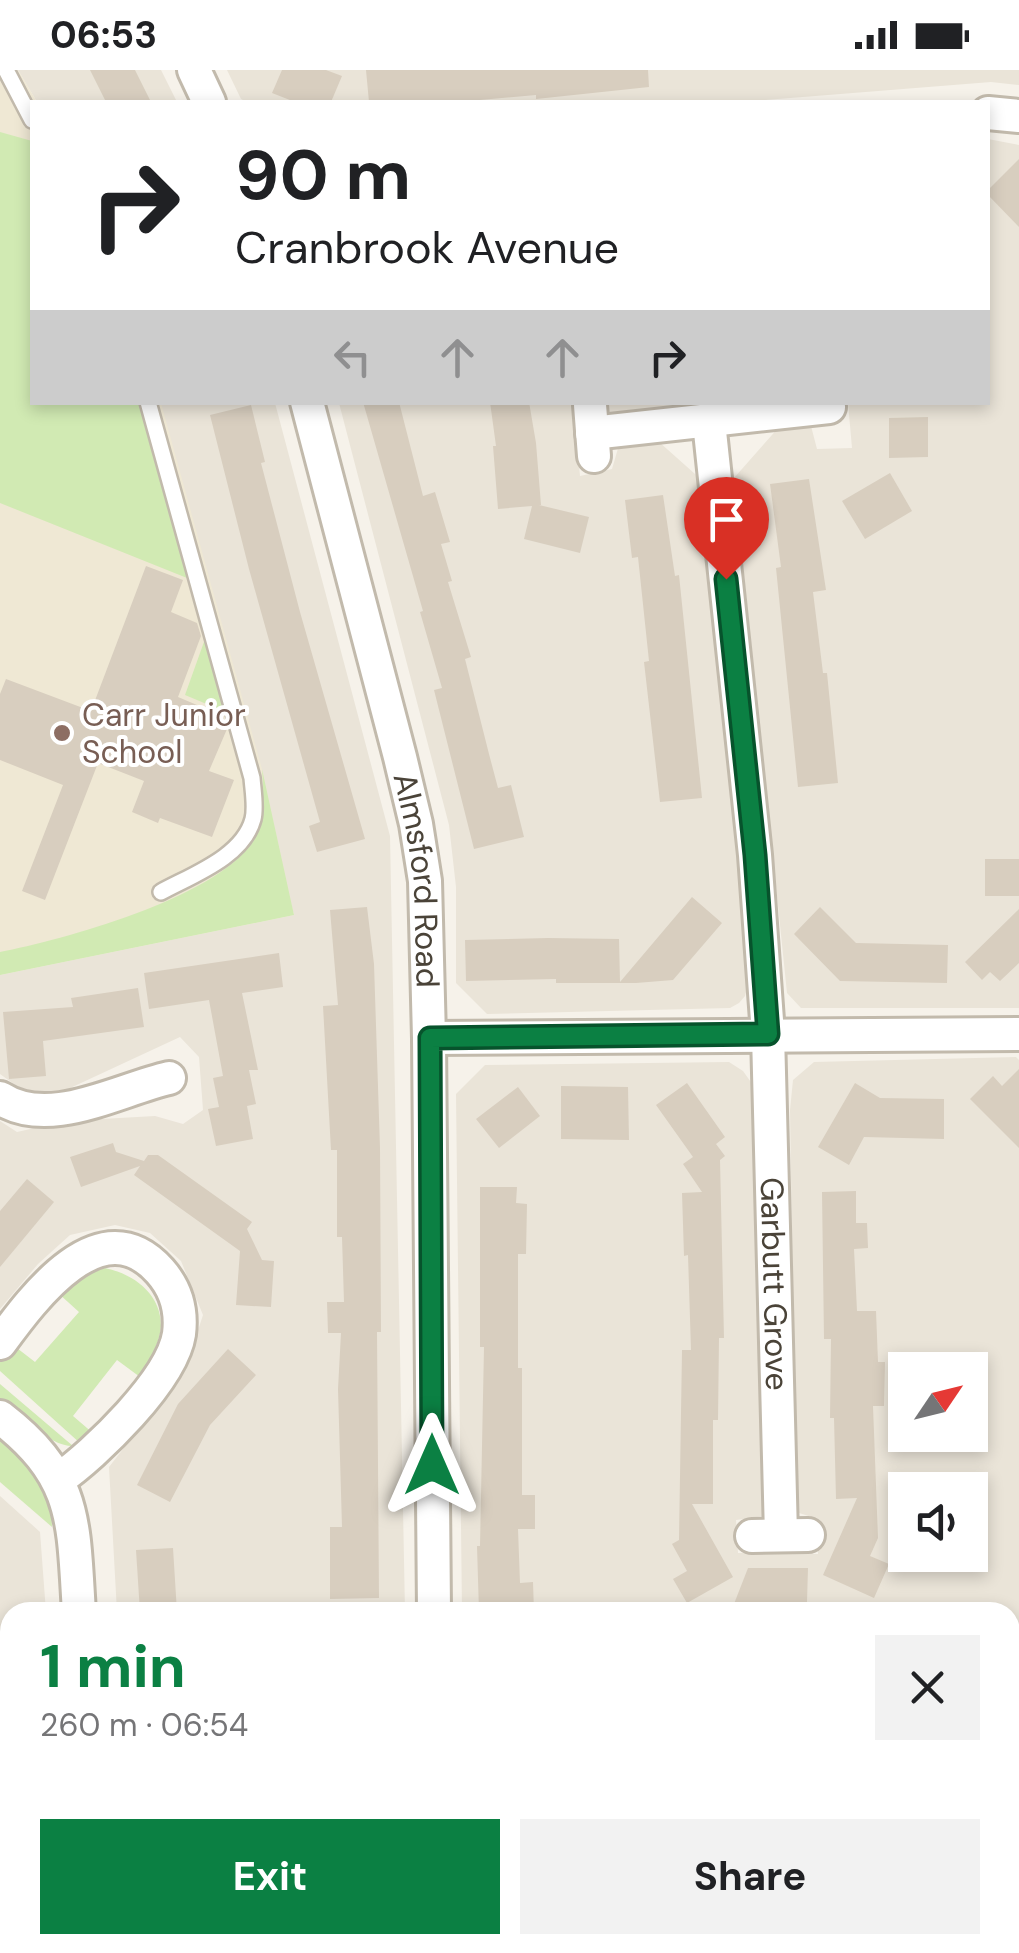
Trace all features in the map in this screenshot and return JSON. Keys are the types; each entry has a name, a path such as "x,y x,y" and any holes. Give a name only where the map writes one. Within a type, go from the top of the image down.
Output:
{"street":[{"path":"194,70 208,100"},
{"path":"990,114 1019,116"},
{"name":"Almsford Road","path":"307,405 416,824 425,882 430,1038 434,1602"},
{"path":"592,432 830,416"},
{"name":"Garbutt Grove","path":"709,422 755,855 768,1034 780,1535"},
{"path":"430,1038 1019,1034"},
{"path":"0,1098 34,1112 64,1109 169,1078"},
{"path":"0,1343 56,1274 83,1256 109,1248 138,1254 158,1268 172,1286 180,1308 178,1338 164,1367 90,1458 59,1479"},
{"path":"0,1416 33,1444 59,1479 72,1522 78,1602"}],"lane":[{"path":"6,70 30,116"},
{"path":"149,405 252,778 253,817 243,839 222,858 161,892"}],"shaded area":[{"path":"0,70 18,70 36,100 30,100 30,405 162,405 262,769 294,915 0,975"},
{"path":"18,70 161,70 176,100 36,100"},
{"path":"227,70 1019,70 1019,85 991,82 766,100 241,99"},
{"path":"990,139 1019,145 1019,1008 801,1008 787,993 734,478 779,427 811,426 817,449 852,448 848,405 990,405"},
{"path":"160,405 276,405 390,836 405,1602 116,1602 109,1467 185,1370 203,1315 181,1261 150,1233 115,1225 70,1235 38,1264 0,1309 0,1121 17,1132 66,1121 155,1116 183,1124 203,1110 199,1057 180,1037 53,1096 18,1087 0,1074 0,975 294,915"},
{"path":"340,405 573,405 580,476 612,469 619,445 658,441 704,482 749,980 745,996 730,1008 487,1014 456,983 456,887 449,825"},
{"path":"600,405 724,405 609,414"},
{"path":"1016,1057 1019,1060 1019,1602 462,1602 456,1094 485,1065 729,1062 743,1071 753,1085 764,1516 736,1520 738,1553 818,1554 818,1519 796,1512 790,1110 793,1080 814,1062"},
{"path":"0,1496 40,1532 45,1602 0,1602"}],"green space":[{"path":"0,132 30,140 30,405 142,405 192,580 0,503"},
{"path":"205,639 228,713 185,695"},
{"path":"262,769 294,915 0,975 0,952 135,914 205,882 232,864 250,844 258,826 263,798"},
{"path":"105,1268 144,1287 156,1304 161,1326 140,1377 117,1360 73,1416 94,1434 81,1444 0,1371 0,1359 13,1345 35,1362 79,1312 58,1293 86,1273"},
{"path":"0,1384 73,1446 54,1441 0,1400"},
{"path":"0,1433 14,1444 51,1499 52,1527 0,1482"}],"building":[{"path":"90,70 135,70 150,100 105,100"},
{"path":"282,70 326,70 342,76 332,100 290,100 272,93"},
{"path":"366,70 648,70 649,87 536,99 536,95 480,100 369,100"},
{"path":"1019,159 1019,227 990,197 990,188"},
{"path":"251,405 265,462 261,463 300,612 365,839 317,852 309,826 320,822 210,415"},
{"path":"364,405 400,405 423,496 435,492 450,542 441,544 452,581 448,582 471,657 465,659 489,754 498,788 511,785 524,837 474,849 434,690 442,688 420,612 423,611"},
{"path":"490,405 530,405 539,505 589,517 580,553 524,539 532,506 498,509"},
{"path":"928,417 928,457 889,458 889,418"},
{"path":"890,473 912,511 865,539 842,501"},
{"path":"809,479 826,590 813,592 823,673 827,673 838,783 798,787 776,568 781,567 770,484"},
{"path":"663,495 675,576 679,575 702,798 660,802 644,662 649,661 638,557 632,558 625,500"},
{"name":"Carr Junior School","path":"146,566 183,580 171,612 197,623 201,636 178,697 223,716 227,729 209,771 234,780 212,837 132,812 144,781 98,763 45,900 22,891 63,785 0,760 0,694 6,679 91,711"},
{"path":"985,859 1019,859 1019,896 985,896"},
{"path":"692,897 722,923 673,980 636,983 556,983 556,979 466,981 465,940 548,938 619,939 620,982"},
{"path":"367,907 374,964 380,1148 379,1598 330,1599 330,1527 342,1527 338,1389 341,1333 328,1333 327,1302 344,1302 342,1237 337,1237 337,1150 331,1150 323,1006 338,1005 330,910"},
{"path":"820,907 856,943 948,945 947,983 840,981 794,934"},
{"path":"1019,909 1019,963 1000,981 990,972 982,980 965,962"},
{"path":"279,953 283,987 242,993 258,1070 249,1070 256,1104 247,1106 253,1139 216,1146 208,1109 219,1107 213,1078 223,1076 209,1000 149,1009 144,973"},
{"path":"138,988 144,1027 43,1041 46,1076 9,1079 3,1012 73,1007 71,998"},
{"path":"1019,1069 1019,1148 970,1099 993,1076 1002,1086"},
{"path":"687,1083 725,1137 716,1144 725,1156 720,1160 724,1338 719,1338 718,1420 713,1420 713,1504 692,1504 733,1577 689,1602 673,1579 687,1571 672,1544 679,1540 682,1350 691,1350 682,1193 702,1192 683,1164 693,1157 656,1105"},
{"path":"855,1083 880,1098 944,1099 944,1139 864,1137 849,1165 818,1147"},
{"path":"561,1086 628,1087 629,1140 561,1139"},
{"path":"518,1087 540,1116 499,1148 476,1119"},
{"path":"113,1143 116,1152 144,1161 148,1155 158,1155 252,1222 247,1229 262,1260 274,1261 271,1307 236,1305 240,1251 134,1175 140,1166 81,1187 70,1157"},
{"path":"27,1179 54,1202 0,1267 0,1211"},
{"path":"480,1187 517,1187 516,1203 527,1204 526,1254 518,1254 522,1495 535,1495 535,1529 518,1529 520,1583 533,1582 534,1602 479,1602 484,1347 480,1347"},
{"path":"856,1191 856,1223 867,1223 868,1248 854,1249 857,1311 876,1311 878,1362 885,1362 884,1406 873,1406 878,1538 870,1556 888,1566 874,1598 823,1575 857,1498 836,1499 834,1418 830,1418 831,1339 824,1339 822,1192"},
{"path":"228,1349 256,1375 210,1425 170,1502 137,1485 178,1404"},
{"path":"173,1548 176,1602 139,1602 136,1550"},
{"path":"748,1568 808,1568 807,1602 735,1602"}],"place":[{"name":"Carr Junior School","path":"62,733"}],"route":[{"path":"432,1465 430,1038 768,1034 755,855 726,579"}]}
